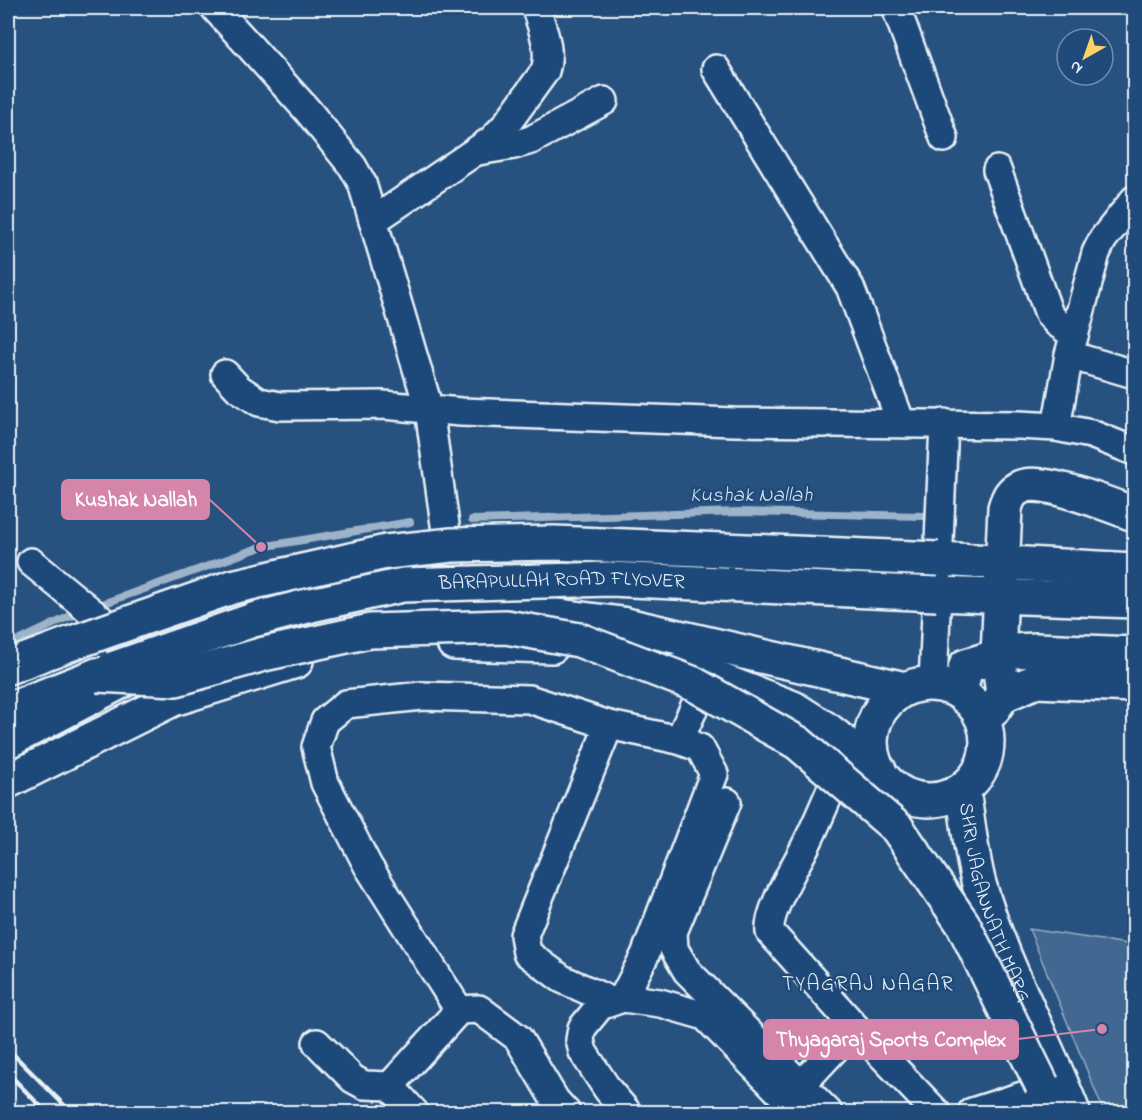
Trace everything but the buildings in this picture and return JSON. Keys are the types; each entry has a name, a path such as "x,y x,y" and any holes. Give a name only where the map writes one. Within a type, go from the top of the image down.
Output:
{"main road":[{"path":"1003,695 999,641 1005,508 1009,495 1022,486 1035,484 1060,489 1134,514"},
{"name":"BARAPULLAH ROAD FLYOVER","path":"8,667 232,587 386,552 452,545 554,543 938,559 1134,570"},
{"name":"BARAPULLAH ROAD FLYOVER","path":"8,710 97,675 253,620 403,585 610,579 1134,601"},
{"path":"8,741 155,664 326,620 371,614 504,609 622,624 932,689 975,705 984,722 988,741 985,760 976,777 963,790 945,798 926,800 908,795 891,785 879,770 829,731 793,708 709,676 583,649 534,645 423,643 370,647 300,660 173,699 8,781"},
{"path":"97,675 176,679 264,654 370,631 506,627 579,640 694,684 798,743 897,828 963,924 1047,1096"},
{"path":"999,641 1036,650 1134,654"},
{"path":"879,770 872,753 872,733 878,715 889,700 932,689 999,641"},
{"path":"984,722 1003,695 1036,681 1134,685"},
{"name":"SHRI JAGANNATH MARG","path":"963,790 979,883 1016,985 1073,1113"}],"street":[{"path":"215,8 308,111 353,167 362,183 429,409 457,610"},
{"path":"373,221 478,151 505,126 545,71 548,62 547,48 536,8"},
{"path":"896,8 944,138"},
{"path":"716,69 850,287 901,423"},
{"path":"478,151 531,140 604,101"},
{"path":"996,170 1049,314 1072,345 1134,374"},
{"path":"1056,427 1072,345 1099,244 1134,200"},
{"path":"225,374 238,388 259,402 280,406 383,405 723,422 944,423 1056,427 1091,434 1134,451"},
{"path":"932,689 944,423"},
{"path":"31,562 141,650 155,664 173,699"},
{"path":"679,740 709,676"},
{"path":"459,1010 368,866 325,783 316,747 325,721 346,704 422,696 529,699 609,724 679,740 700,748 714,774 645,955 617,1000 600,1006 582,1028 580,1040 583,1052 608,1090 627,1113"},
{"path":"609,724 524,935 527,953 562,980 617,1000 660,1003 705,1016 799,1113"},
{"path":"849,747 769,924 770,932 936,1113"},
{"path":"727,802 673,932 674,949 687,970 828,1113"},
{"path":"390,1086 459,1010 479,1009 518,1038 555,1100 566,1113"},
{"path":"801,1084 855,1027"},
{"path":"317,1043 353,1079 364,1085 390,1086 414,1113"},
{"path":"972,1113 1047,1096"}],"shaded area":[{"path":"1029,929 1134,945 1134,1112 1104,1112"}],"waterway":[{"name":"Kushak Nallah","path":"472,520 740,512 923,516"},
{"name":"Kushak Nallah","path":"94,607 261,547 410,522"},
{"name":"Kushak Nallah","path":"8,646 83,612"}],"railway":[{"path":"8,1049 71,1112"},
{"path":"8,1073 46,1112"}],"place":[{"name":"Kushak Nallah","path":"261,547"},
{"name":"Thyagaraj Sports Complex","path":"1102,1029"}],"district":[{"name":"TYAGRAJ NAGAR","path":"868,985"}]}
